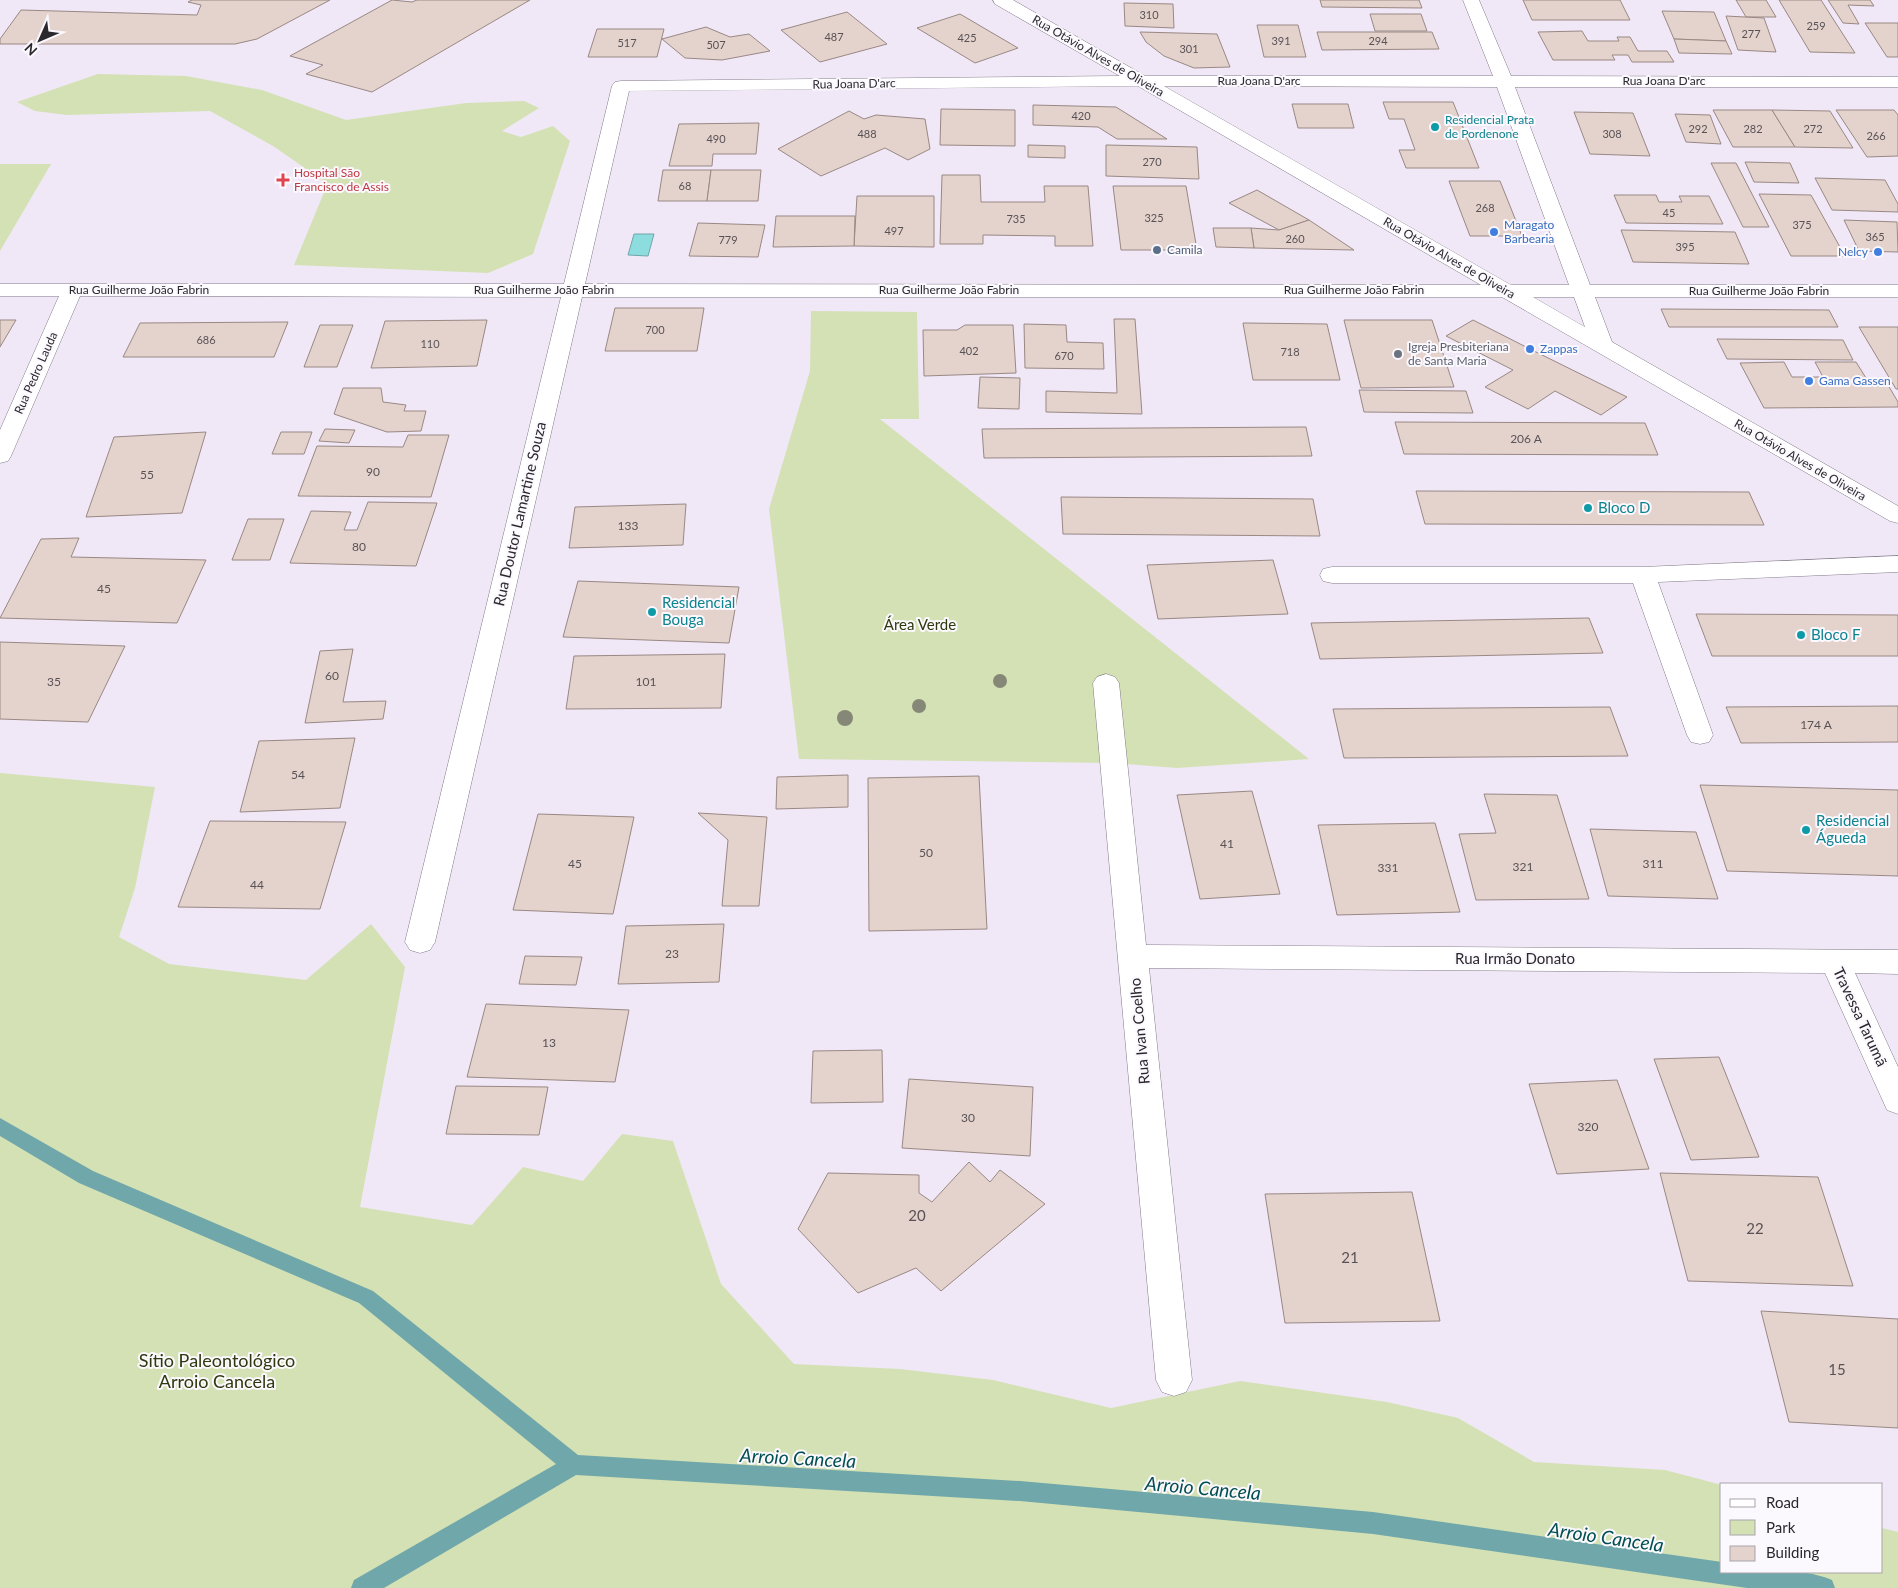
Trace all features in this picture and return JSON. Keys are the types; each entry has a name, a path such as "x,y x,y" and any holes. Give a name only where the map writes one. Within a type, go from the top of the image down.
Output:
{"street":[{"name":"Rua Otávio Alves de Oliveira","path":"1001,0 1898,516"},
{"path":"1471,0 1504,81 1602,346"},
{"name":"Rua Joana D'arc","path":"621,86 1141,81 1898,82"},
{"name":"Rua Doutor Lamartine Souza","path":"420,942 621,86"},
{"name":"Rua Guilherme João Fabrin","path":"0,290 1898,291"},
{"name":"Rua Pedro Lauda","path":"0,456 72,290"},
{"path":"1332,575 1643,574 1898,564"},
{"path":"1643,574 1700,735"},
{"name":"Rua Ivan Coelho","path":"1106,683 1174,1380"},
{"name":"Rua Irmão Donato","path":"1132,956 1898,962"},
{"name":"Travessa Tarumã","path":"1834,960 1898,1101"}],"green space":[{"path":"98,74 186,76 262,90 346,120 466,103 524,101 539,108 502,131 521,137 553,126 570,141 533,254 488,273 294,265 325,190 325,182 273,146 210,111 67,115 35,111 17,102"},
{"path":"0,164 51,164 0,251"},
{"name":"Área Verde","path":"811,311 917,312 919,419 880,419 1309,759 1177,768 1113,763 799,759 769,509 810,371"},
{"name":"Sítio Paleontológico Arroio Cancela","path":"0,773 155,787 135,888 119,937 169,964 306,980 371,924 405,967 360,1207 472,1225 523,1167 583,1181 622,1134 673,1141 721,1284 794,1364 900,1369 993,1380 1111,1408 1240,1381 1387,1402 1458,1418 1534,1462 1665,1470 1720,1484 1720,1573 1883,1573 1883,1528 1898,1532 1898,1588 0,1588"}],"shaded area":[{"path":"634,234 654,234 648,256 628,255"}],"building":[{"path":"192,0 330,0 257,39 235,44 0,44 0,39 21,10 197,15 201,5 188,2"},
{"path":"392,0 412,2 417,0 530,0 372,92 306,74 323,65 290,56"},
{"path":"1320,0 1419,0 1422,8 1322,7"},
{"path":"1523,0 1620,0 1630,20 1532,20"},
{"path":"1736,0 1766,0 1776,17 1746,17"},
{"path":"1779,0 1821,0 1855,53 1810,52"},
{"path":"1828,0 1870,0 1874,6 1848,5 1859,24 1843,23"},
{"path":"1124,3 1173,4 1174,28 1125,26"},
{"path":"1662,11 1714,12 1726,41 1674,39"},
{"path":"847,12 887,44 820,62 781,30"},
{"path":"960,14 1018,48 975,63 917,28"},
{"path":"1370,14 1421,14 1427,31 1375,31"},
{"path":"1726,16 1764,18 1776,52 1738,50"},
{"path":"1865,23 1898,23 1898,57 1887,57"},
{"path":"1257,25 1298,25 1306,57 1264,57"},
{"path":"706,27 730,37 749,34 770,51 722,60 685,58 662,39"},
{"path":"597,29 664,29 657,57 588,57"},
{"path":"1582,31 1588,41 1619,41 1617,37 1630,37 1638,51 1667,51 1674,62 1632,62 1628,55 1612,55 1615,60 1553,60 1538,32"},
{"path":"1140,32 1217,34 1230,67 1194,68 1164,56 1146,42"},
{"path":"1317,32 1432,32 1439,49 1322,50"},
{"path":"1674,39 1726,41 1732,54 1679,53"},
{"name":"Residencial Prata de Pordenone","path":"1383,102 1453,102 1479,168 1406,168 1399,150 1415,150 1404,119 1389,119"},
{"path":"1292,104 1348,104 1354,128 1298,128"},
{"path":"1033,105 1116,107 1167,139 1117,139 1098,127 1033,125"},
{"path":"941,109 1015,110 1015,146 940,145"},
{"path":"1713,110 1772,110 1795,147 1733,147"},
{"path":"1772,110 1830,111 1853,148 1795,147"},
{"path":"1836,110 1894,110 1898,115 1898,156 1867,157"},
{"path":"849,111 864,119 876,115 925,119 930,149 908,160 885,148 821,176 778,149"},
{"path":"1574,112 1633,113 1650,156 1590,154"},
{"path":"1675,114 1710,115 1721,144 1686,142"},
{"path":"759,123 756,154 713,154 712,166 669,166 679,124"},
{"path":"1028,145 1065,146 1065,158 1028,157"},
{"path":"1106,145 1197,147 1199,179 1106,176"},
{"path":"1745,162 1790,163 1799,183 1754,182"},
{"path":"1711,163 1736,163 1769,227 1743,227"},
{"path":"663,170 711,170 707,201 658,201"},
{"path":"711,170 761,170 758,201 707,201"},
{"path":"942,175 980,175 981,202 1045,202 1044,186 1088,186 1093,246 1055,246 1055,236 983,235 983,244 940,244"},
{"path":"1815,178 1885,180 1898,204 1898,212 1832,210"},
{"path":"1449,181 1500,181 1522,236 1470,236"},
{"path":"1113,186 1186,186 1197,250 1121,250"},
{"path":"1257,190 1309,220 1279,230 1229,203"},
{"path":"1759,194 1811,195 1845,256 1791,256"},
{"path":"1614,195 1656,195 1659,202 1682,202 1679,196 1709,196 1723,224 1626,223"},
{"path":"857,196 934,196 934,247 854,246"},
{"path":"776,216 855,216 854,246 773,247"},
{"path":"1309,220 1354,250 1254,248 1251,228 1279,230"},
{"path":"1844,220 1897,222 1898,252 1859,251"},
{"path":"698,223 765,225 758,257 689,256"},
{"path":"1213,228 1251,228 1254,248 1216,247"},
{"path":"1621,230 1735,232 1749,264 1633,262"},
{"path":"615,308 704,308 697,351 605,351"},
{"path":"1661,309 1829,310 1838,327 1669,327"},
{"path":"1114,319 1135,319 1142,414 1046,412 1046,391 1117,393"},
{"path":"0,320 16,320 0,347"},
{"path":"487,320 477,366 371,368 385,321"},
{"name":"Igreja Presbiteriana de Santa Maria","path":"1344,320 1432,320 1454,387 1361,388"},
{"path":"1473,320 1627,397 1601,415 1555,391 1528,409 1485,387 1513,370 1446,336"},
{"path":"288,322 274,357 123,357 140,323"},
{"path":"1243,323 1327,324 1340,380 1253,380"},
{"path":"1024,324 1066,325 1067,342 1103,343 1104,369 1025,368"},
{"path":"320,325 353,325 337,367 304,367"},
{"path":"965,325 1013,325 1016,373 924,376 923,330 957,330"},
{"path":"1859,327 1898,327 1898,389 1896,389"},
{"path":"1717,339 1843,340 1853,360 1727,359"},
{"name":"Gama Gassen","path":"1784,362 1792,377 1823,377 1815,362 1856,362 1871,386 1888,385 1898,402 1898,407 1764,408 1740,363"},
{"path":"980,377 1020,378 1019,409 978,408"},
{"path":"343,388 381,388 383,402 406,405 404,411 426,411 421,431 387,432 334,414"},
{"path":"1359,390 1466,391 1473,413 1364,412"},
{"path":"1395,422 1645,423 1658,455 1404,454"},
{"path":"1306,427 1312,456 984,458 982,429"},
{"path":"325,429 355,430 349,443 319,441"},
{"path":"206,432 182,513 86,517 114,437"},
{"path":"281,432 312,432 304,454 272,454"},
{"path":"408,435 449,435 431,497 298,496 317,446 403,447"},
{"name":"Bloco D","path":"1416,491 1749,492 1764,525 1425,524"},
{"path":"1061,497 1313,499 1320,536 1063,534"},
{"path":"368,502 437,503 416,566 290,563 311,511 351,512 344,530 357,530"},
{"path":"686,504 683,545 569,548 575,507"},
{"path":"248,519 284,519 270,560 232,560"},
{"path":"79,538 71,557 206,560 177,623 0,618 41,539"},
{"path":"1273,560 1288,614 1158,619 1147,565"},
{"name":"Residencial Bouga","path":"578,581 739,587 729,643 563,637"},
{"name":"Bloco F","path":"1696,614 1898,615 1898,656 1712,656"},
{"path":"1589,618 1603,653 1320,659 1311,623"},
{"path":"0,642 125,646 88,722 0,719"},
{"path":"353,649 343,702 386,701 383,719 305,723 320,651"},
{"path":"725,654 721,708 566,709 574,656"},
{"path":"1898,706 1898,742 1741,743 1726,707"},
{"path":"1610,707 1628,756 1344,758 1333,709"},
{"path":"355,738 340,808 240,812 259,741"},
{"path":"848,775 848,807 776,809 777,777"},
{"path":"979,776 987,929 869,931 868,778"},
{"name":"Residencial Águeda","path":"1700,785 1898,790 1898,876 1727,871"},
{"path":"1252,791 1280,894 1200,899 1177,795"},
{"path":"1484,794 1557,795 1589,899 1476,900 1459,834 1496,833"},
{"path":"698,813 767,817 759,906 722,906 728,840"},
{"path":"538,814 634,817 613,914 513,910"},
{"path":"210,821 346,822 320,909 178,907"},
{"path":"1435,823 1460,912 1337,915 1318,825"},
{"path":"1590,829 1696,832 1718,899 1608,896"},
{"path":"724,924 719,982 618,984 626,926"},
{"path":"525,956 582,957 576,985 519,984"},
{"path":"486,1004 629,1010 615,1082 467,1077"},
{"path":"882,1050 883,1102 811,1103 813,1051"},
{"path":"1719,1057 1759,1157 1691,1160 1654,1059"},
{"path":"909,1079 1033,1087 1030,1156 902,1148"},
{"path":"1617,1080 1649,1169 1557,1174 1529,1084"},
{"path":"456,1086 548,1087 539,1135 446,1134"},
{"path":"969,1162 990,1182 1000,1170 1045,1204 941,1291 916,1268 858,1293 798,1229 828,1173 919,1175 919,1193 932,1202"},
{"path":"1660,1173 1818,1177 1853,1286 1688,1281"},
{"path":"1412,1192 1440,1321 1285,1323 1265,1194"},
{"path":"1761,1311 1898,1319 1898,1428 1789,1422"}],"waterway":[{"path":"0,1126 86,1177 366,1297 574,1465"},
{"path":"362,1588 574,1465"},
{"name":"Arroio Cancela","path":"574,1465 1020,1491 1373,1523 1824,1588"}],"place":[{"name":"Residencial Prata de Pordenone","path":"1435,127"},
{"name":"Hospital São Francisco de Assis","path":"283,180"},
{"name":"Maragato Barbearia","path":"1494,232"},
{"name":"Camila","path":"1157,250"},
{"name":"Nelcy","path":"1878,252"},
{"name":"Zappas","path":"1530,349"},
{"name":"Igreja Presbiteriana de Santa Maria","path":"1398,354"},
{"name":"Gama Gassen","path":"1809,381"},
{"name":"Bloco D","path":"1588,508"},
{"name":"Residencial Bouga","path":"652,612"},
{"name":"Bloco F","path":"1801,635"},
{"name":"Residencial Águeda","path":"1806,830"}]}
